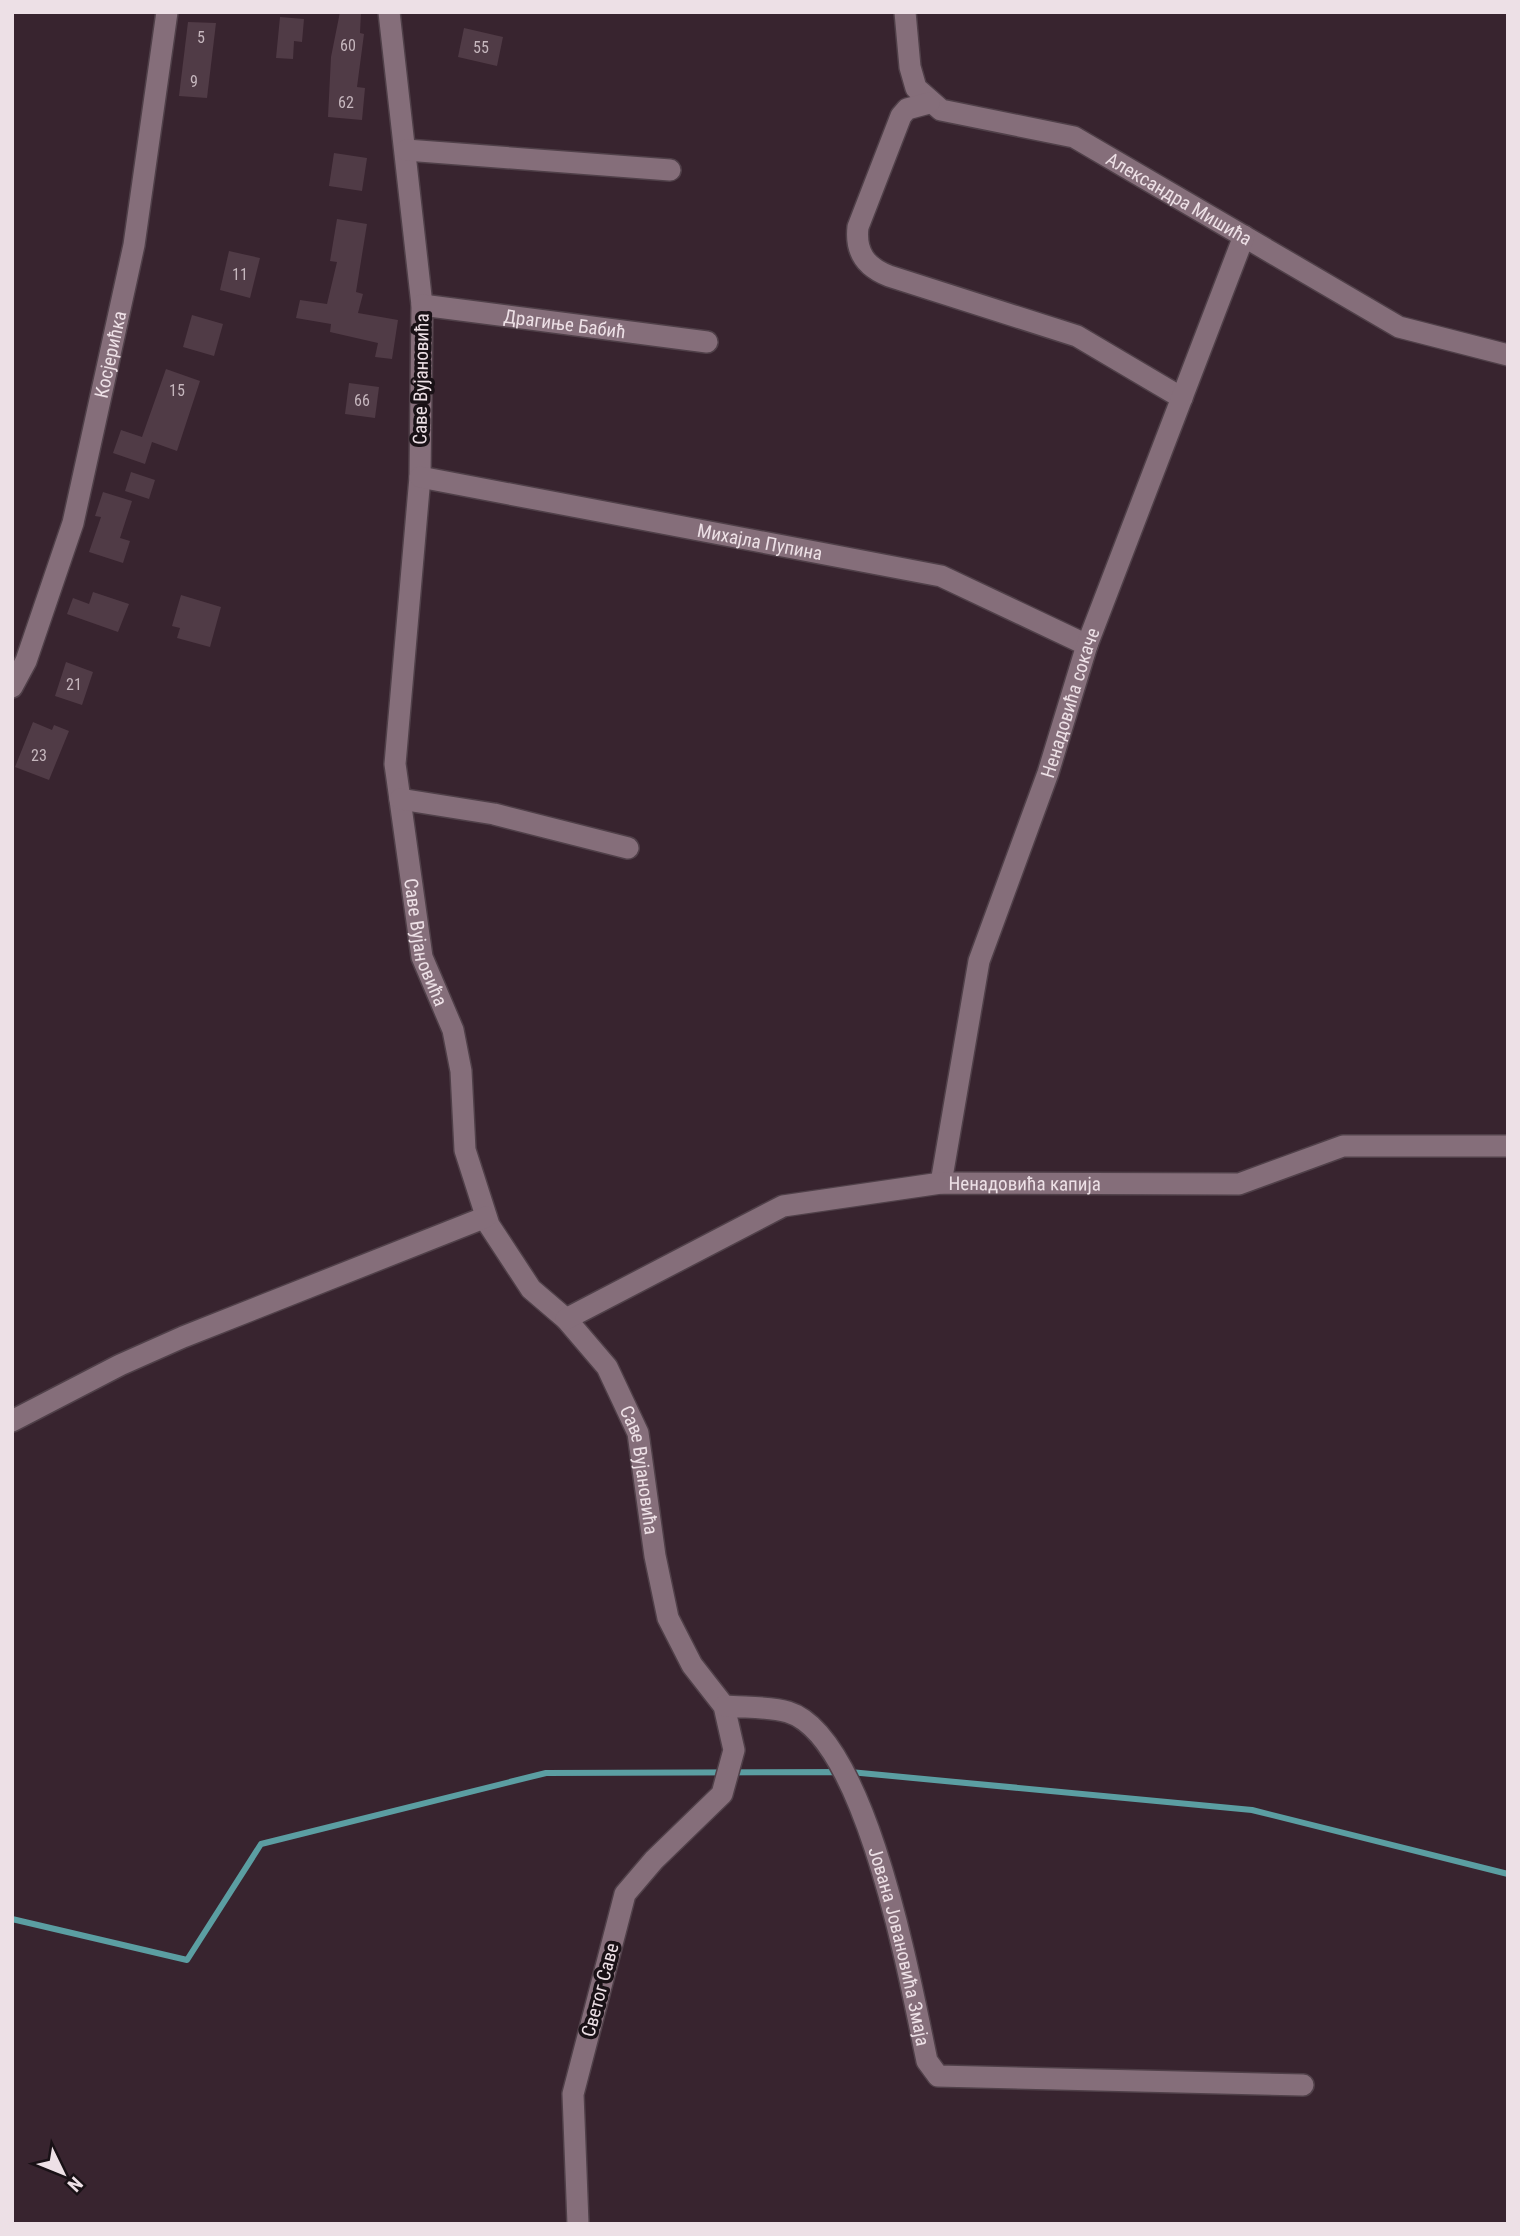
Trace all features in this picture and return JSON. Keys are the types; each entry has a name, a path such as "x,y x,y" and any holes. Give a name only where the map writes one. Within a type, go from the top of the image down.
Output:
{"street":[{"name":"Косјерићка","path":"12,687 26,661 73,523 134,245 167,12"},
{"name":"Саве Вујановића","path":"389,12 422,305 420,477 395,764 422,957 453,1030 461,1071 465,1150 486,1217 531,1289 566,1318 607,1367 638,1433 655,1556 668,1618 692,1665 724,1706 734,1750 722,1794"},
{"path":"905,12 910,67 916,88 929,103 907,109 901,116 858,227 856,242 863,259 876,271 889,276 1077,336 1182,398"},
{"name":"Александра Мишића","path":"929,103 955,115 1074,136 1399,327 1508,355"},
{"path":"406,150 670,170"},
{"name":"Ненадовића сокаче","path":"941,1183 979,961 1048,773 1087,646 1244,236"},
{"name":"Драгиње Бабић","path":"422,305 708,342"},
{"name":"Михајла Пупина","path":"420,477 941,576 1087,646"},
{"path":"400,799 494,814 628,848"},
{"name":"Ненадовића капија","path":"566,1318 783,1206 941,1183 1239,1184 1343,1146 1508,1146"},
{"path":"12,1421 120,1365 183,1337 486,1217"},
{"name":"Јована Јовановића Змаја","path":"724,1706 789,1712 824,1735 838,1758 856,1791 899,1933 927,2061 938,2076 1303,2085"},
{"name":"Светог Саве","path":"578,2224 573,2094 625,1894 654,1860 722,1794"}],"building":[{"path":"340,12 361,12 360,33 364,34 357,87 365,88 362,120 328,117 331,57"},
{"path":"280,17 304,19 302,42 294,41 293,59 276,58"},
{"path":"188,22 216,23 207,98 179,96"},
{"path":"464,28 503,37 497,66 458,57"},
{"path":"334,153 367,158 362,191 329,186"},
{"path":"337,219 367,224 356,292 363,294 358,313 398,320 392,359 375,357 378,343 330,332 331,324 296,318 300,300 327,304 337,262 330,261"},
{"path":"229,251 260,258 250,298 220,290"},
{"path":"192,315 223,324 214,356 183,347"},
{"path":"166,369 200,381 177,451 152,442 145,464 113,453 121,430 142,437"},
{"path":"349,383 379,387 375,418 345,414"},
{"path":"131,472 155,480 149,499 125,491"},
{"path":"103,492 132,501 120,538 130,541 123,563 89,552 101,517 95,516"},
{"path":"93,592 129,604 118,632 67,614 73,598 89,604"},
{"path":"181,595 221,607 210,647 177,638 180,628 172,626"},
{"path":"66,662 93,672 82,705 55,696"},
{"path":"33,722 52,730 54,725 69,731 49,780 15,767"}],"waterway":[{"path":"12,1919 187,1960 261,1844 546,1773 850,1772 1252,1810 1508,1874"}]}
